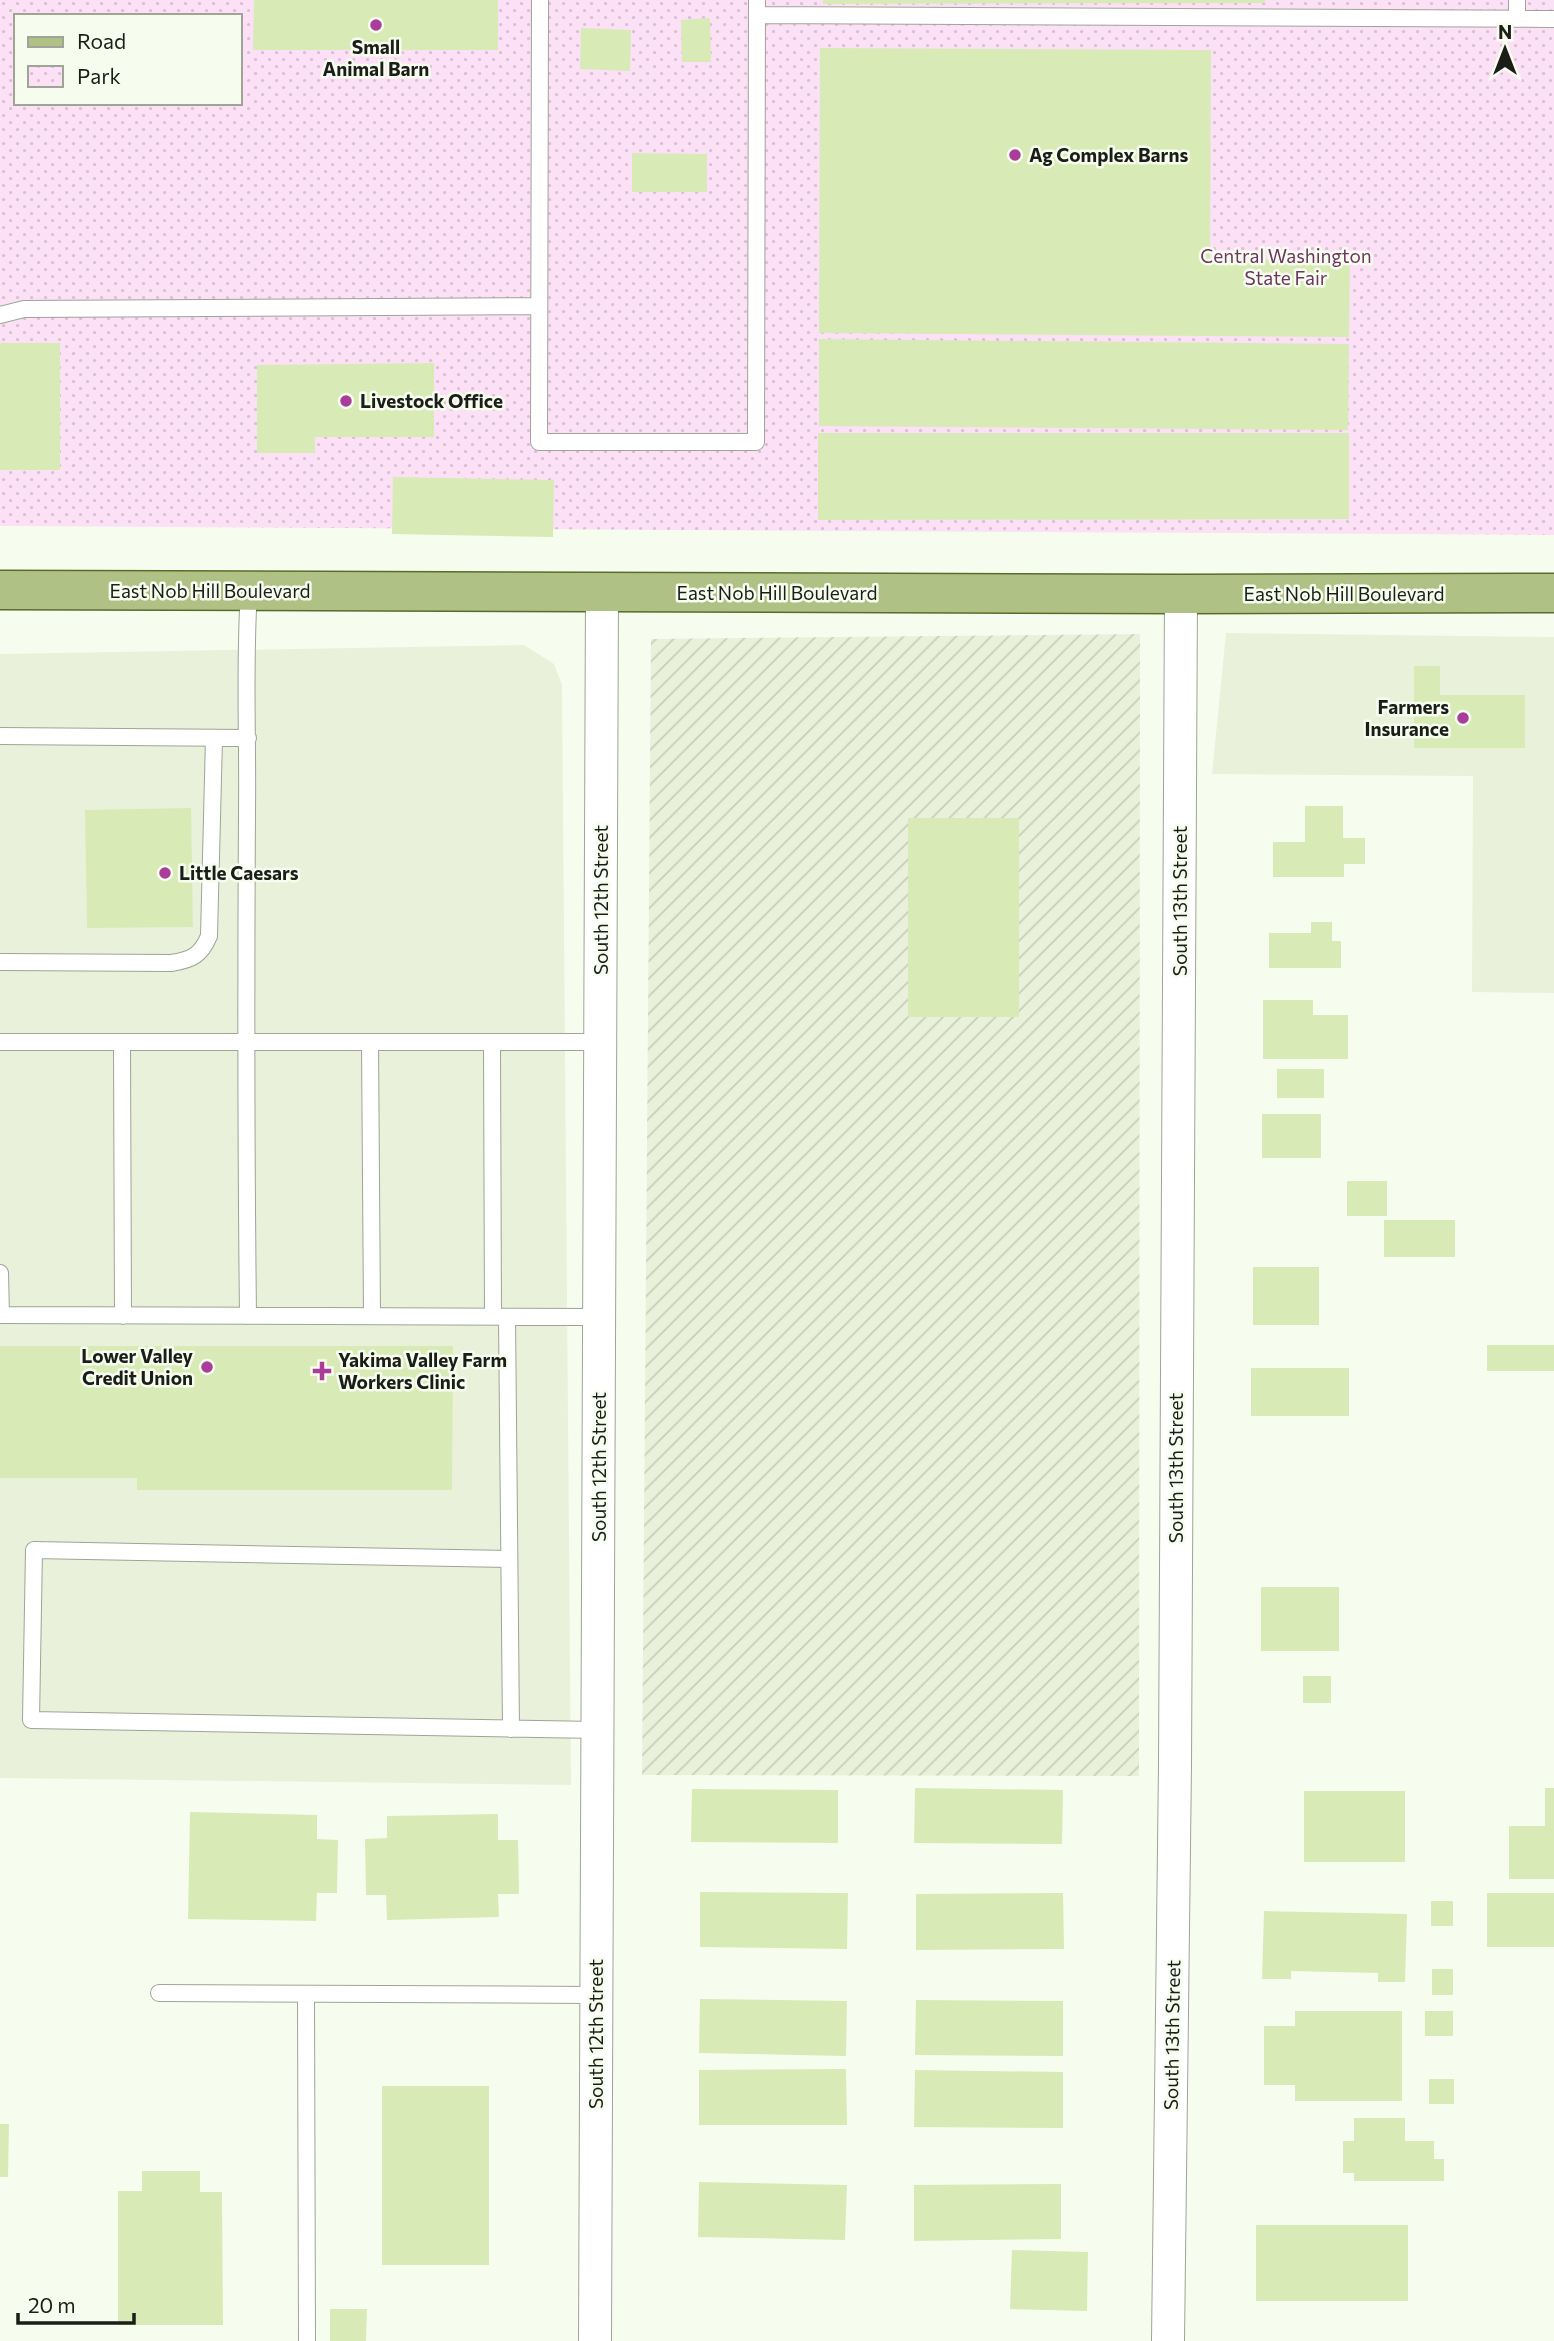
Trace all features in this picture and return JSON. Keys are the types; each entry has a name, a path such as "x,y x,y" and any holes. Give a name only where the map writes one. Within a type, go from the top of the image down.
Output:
{"main road":[{"name":"East Nob Hill Boulevard","path":"0,590 1554,593"}],"street":[{"name":"South 12th Street","path":"595,2341 602,592"},
{"name":"South 13th Street","path":"1168,2341 1175,1764 1181,594"}],"lane":[{"path":"540,0 539,442 756,442 757,8 1554,19"},
{"path":"1517,0 1517,19"},
{"path":"0,315 24,309 539,306"},
{"path":"248,1316 245,1042 248,738 246,639 249,592"},
{"path":"0,736 248,738"},
{"path":"0,962 171,962 188,961 202,951 209,936 214,737"},
{"path":"0,1042 601,1042"},
{"path":"122,1042 123,1316"},
{"path":"370,1042 372,1316"},
{"path":"492,1042 509,1559 510,1729"},
{"path":"0,1273 0,1315 599,1317"},
{"path":"509,1559 34,1550 31,1720 597,1730"},
{"path":"159,1993 596,1995"},
{"path":"306,1995 307,2341"}],"shaded area":[{"path":"1226,633 1554,637 1554,993 1472,992 1473,776 1212,774"},
{"path":"1140,634 1139,1776 642,1775 651,639"},
{"path":"524,645 554,664 562,685 571,1785 0,1778 0,654"}],"green space":[{"name":"Central Washington State Fair","path":"0,0 1554,0 1554,535 0,526"}],"building":[{"name":"Small Animal Barn","path":"254,0 498,0 498,50 253,50"},
{"path":"823,0 1265,0 1265,3 823,4"},
{"path":"710,18 711,62 682,62 681,20"},
{"path":"581,28 631,30 630,71 580,69"},
{"name":"Ag Complex Barns","path":"820,48 1211,50 1210,259 1350,260 1349,337 819,333"},
{"path":"632,153 707,154 707,192 632,192"},
{"path":"819,339 1349,344 1348,430 819,426"},
{"path":"0,343 60,343 60,470 0,470"},
{"name":"Livestock Office","path":"434,363 434,437 315,437 315,453 257,453 257,365"},
{"path":"818,433 1349,433 1349,519 818,520"},
{"path":"393,477 554,480 553,537 392,534"},
{"path":"1414,666 1440,666 1440,695 1525,695 1525,748 1414,748"},
{"path":"1305,806 1343,806 1343,838 1365,838 1365,864 1344,864 1344,877 1273,877 1273,842 1305,842"},
{"path":"191,808 193,927 87,928 85,810"},
{"path":"908,818 1019,818 1019,1017 908,1017"},
{"path":"1311,922 1332,922 1332,941 1341,941 1341,968 1269,968 1269,933 1311,933"},
{"path":"1263,1000 1313,1000 1313,1015 1348,1015 1348,1059 1263,1059"},
{"path":"1277,1069 1324,1069 1324,1098 1277,1098"},
{"path":"1262,1114 1321,1114 1321,1158 1262,1158"},
{"path":"1347,1181 1387,1181 1387,1216 1347,1216"},
{"path":"1384,1220 1455,1220 1455,1257 1384,1257"},
{"path":"1253,1267 1319,1267 1319,1325 1253,1325"},
{"path":"1487,1345 1554,1345 1554,1371 1487,1371"},
{"path":"0,1346 453,1346 452,1490 137,1490 137,1478 0,1478"},
{"path":"1251,1368 1349,1368 1349,1416 1251,1416"},
{"path":"1261,1587 1339,1587 1339,1651 1261,1651"},
{"path":"1303,1676 1331,1676 1331,1703 1303,1703"},
{"path":"915,1788 1063,1790 1062,1844 914,1843"},
{"path":"1545,1788 1554,1788 1554,1879 1509,1879 1509,1826 1545,1826"},
{"path":"692,1789 838,1790 838,1843 691,1842"},
{"path":"1304,1791 1405,1791 1405,1862 1304,1862"},
{"path":"190,1812 317,1815 317,1839 338,1840 337,1893 317,1893 316,1921 188,1919"},
{"path":"498,1814 498,1840 518,1840 519,1894 498,1894 499,1917 387,1920 386,1895 366,1895 365,1839 387,1838 387,1816"},
{"path":"700,1892 848,1893 847,1949 700,1947"},
{"path":"1063,1893 1064,1949 916,1950 916,1894"},
{"path":"1487,1893 1554,1893 1554,1947 1487,1947"},
{"path":"1431,1901 1453,1901 1453,1926 1431,1926"},
{"path":"1264,1911 1407,1914 1405,1982 1378,1982 1378,1973 1291,1971 1291,1979 1262,1979"},
{"path":"1432,1969 1453,1969 1453,1995 1432,1995"},
{"path":"700,1999 847,2001 846,2056 699,2053"},
{"path":"916,2000 1063,2001 1063,2056 915,2055"},
{"path":"1295,2011 1402,2011 1402,2101 1295,2101 1295,2085 1264,2085 1264,2026 1295,2026"},
{"path":"1425,2011 1453,2011 1453,2036 1425,2036"},
{"path":"846,2069 847,2125 699,2125 699,2070"},
{"path":"915,2070 1063,2072 1063,2128 914,2127"},
{"path":"1429,2079 1454,2079 1454,2104 1429,2104"},
{"path":"382,2086 489,2086 489,2265 382,2265"},
{"path":"1354,2118 1405,2118 1405,2141 1434,2141 1434,2159 1444,2159 1444,2181 1354,2181 1354,2173 1343,2173 1343,2141 1354,2141"},
{"path":"0,2124 9,2124 8,2177 0,2177"},
{"path":"142,2171 200,2171 200,2192 222,2192 223,2325 118,2325 118,2191 142,2191"},
{"path":"699,2182 847,2185 845,2240 698,2237"},
{"path":"1061,2184 1061,2239 914,2241 914,2185"},
{"path":"1256,2225 1408,2225 1408,2301 1256,2301"},
{"path":"1012,2250 1088,2252 1087,2311 1010,2309"},
{"path":"330,2309 367,2309 366,2341 330,2341"}],"place":[{"name":"Small Animal Barn","path":"376,25"},
{"name":"Ag Complex Barns","path":"1015,155"},
{"name":"Livestock Office","path":"346,401"},
{"name":"Farmers Insurance","path":"1463,718"},
{"name":"Little Caesars","path":"165,873"},
{"name":"Lower Valley Credit Union","path":"207,1367"},
{"name":"Yakima Valley Farm Workers Clinic","path":"322,1371"}]}
